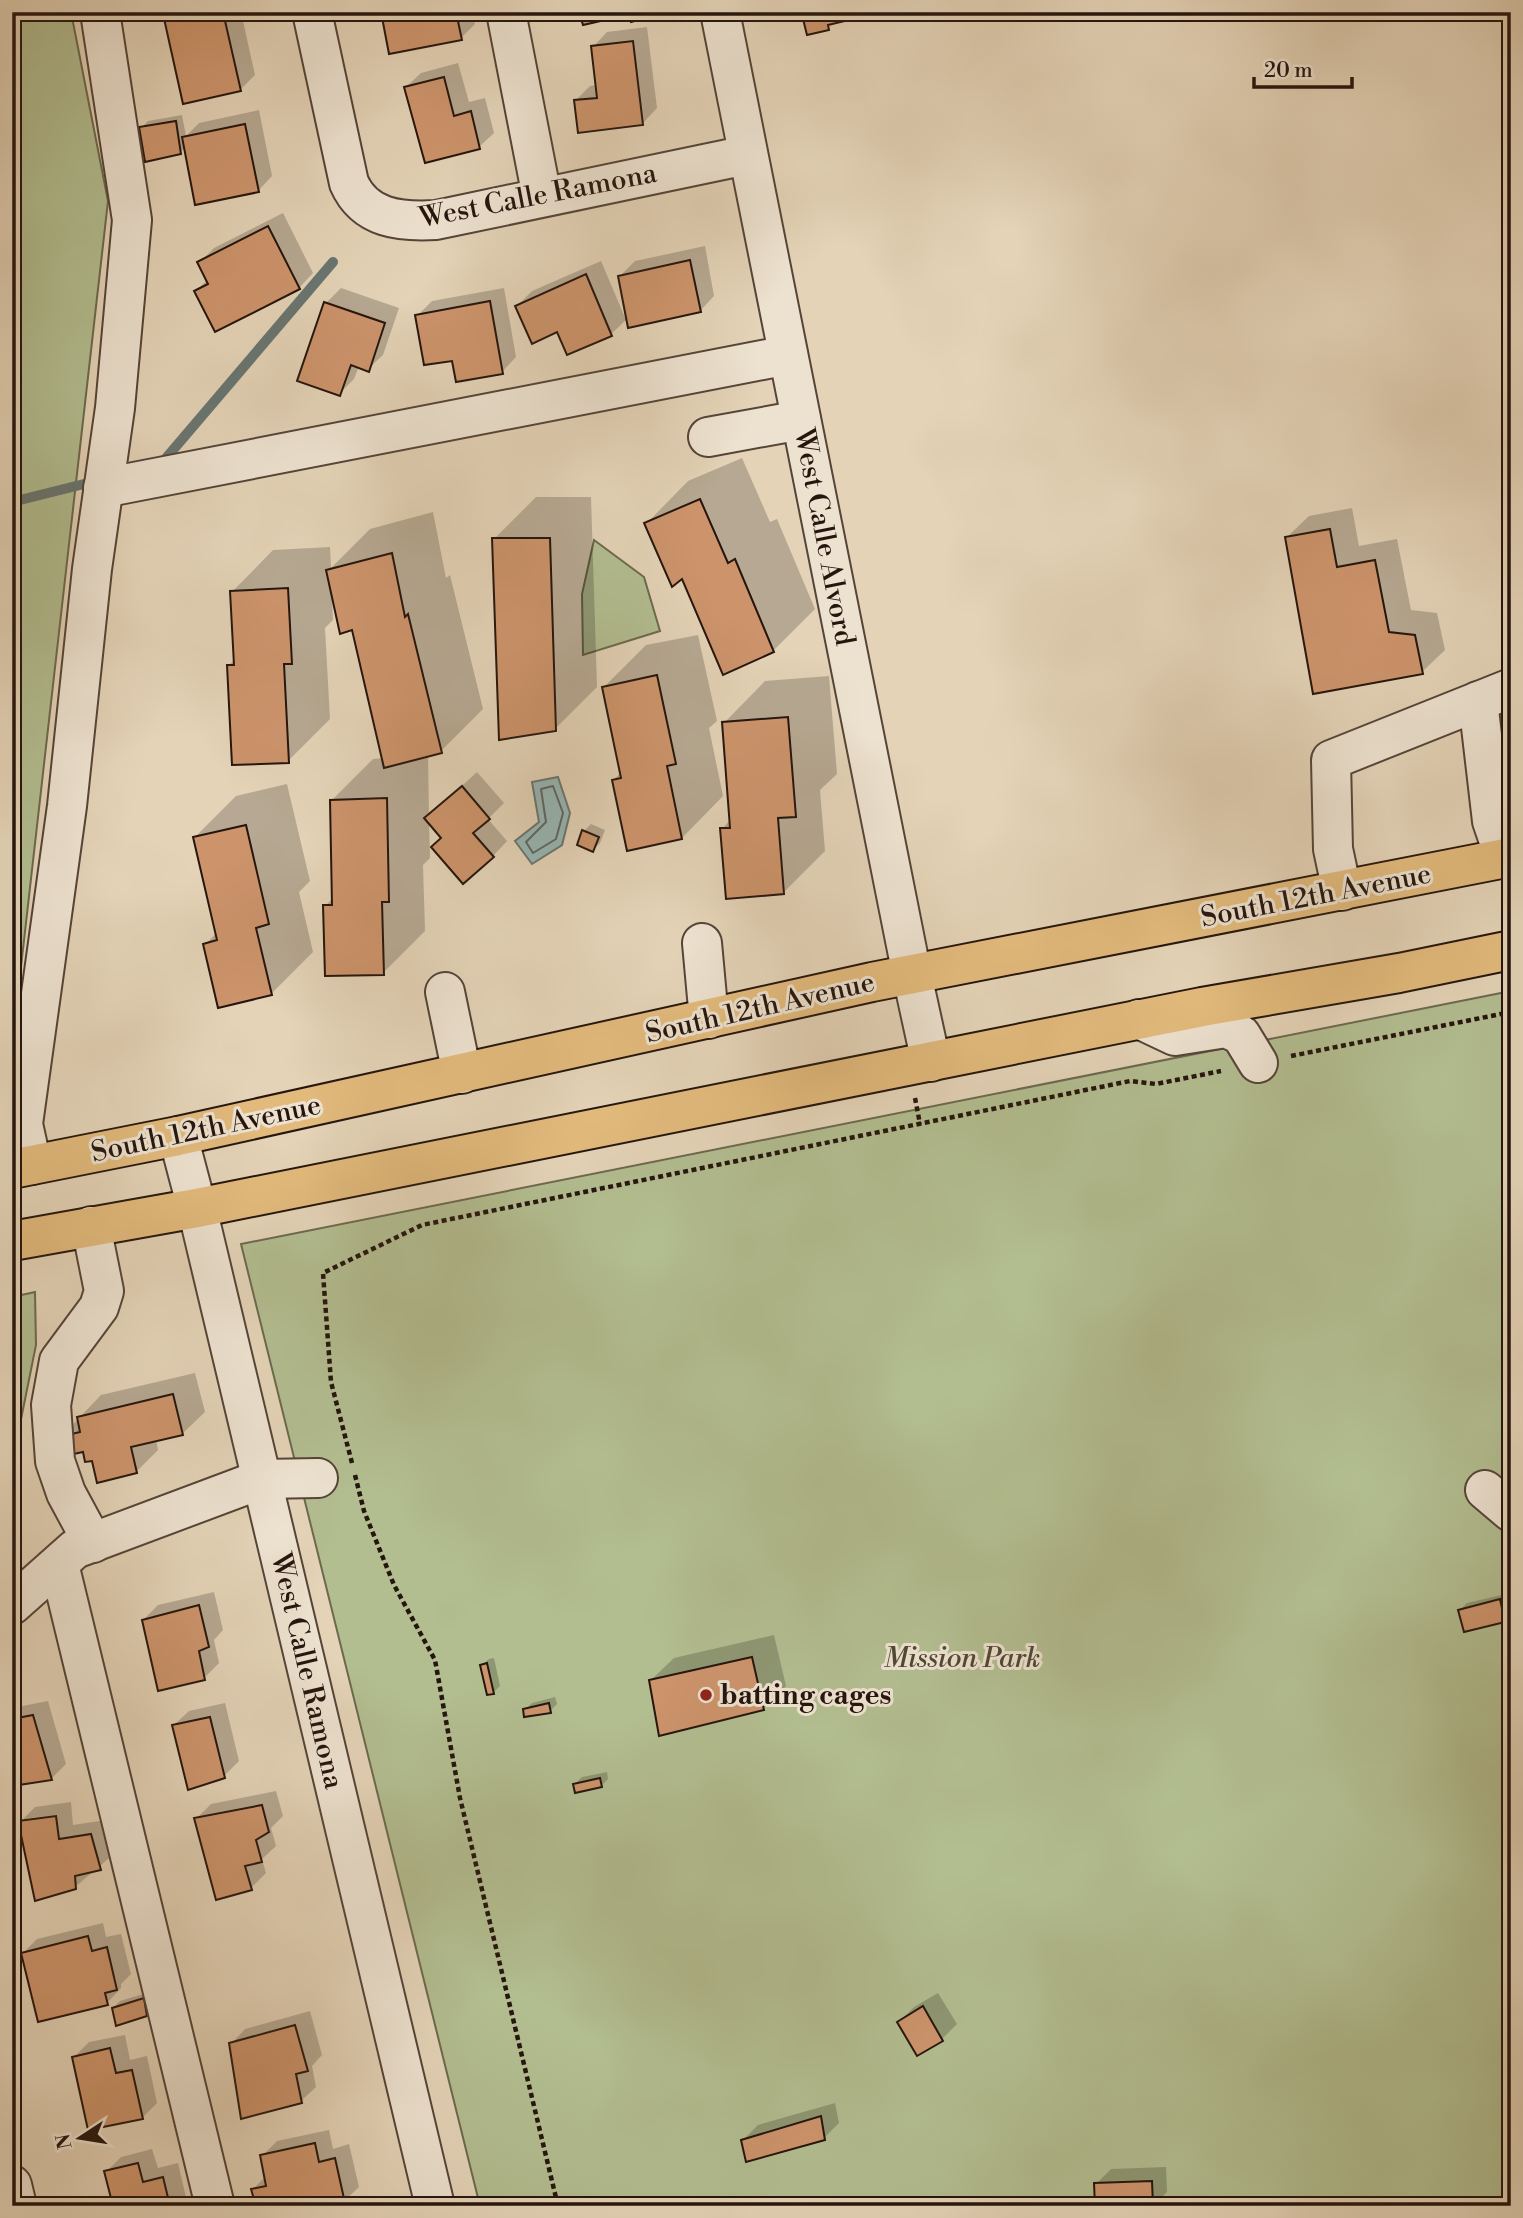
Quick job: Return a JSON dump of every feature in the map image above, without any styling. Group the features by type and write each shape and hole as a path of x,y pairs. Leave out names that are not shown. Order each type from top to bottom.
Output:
{"main road":[{"name":"South 12th Avenue","path":"22,1167 178,1136 912,975 1508,858"},
{"path":"12,1241 198,1208 1139,1019 1399,974 1511,950"}],"street":[{"path":"22,1167 23,1124 67,806 103,488 115,408 132,220 100,12"},
{"name":"West Calle Ramona","path":"312,12 344,168 362,221 380,215 400,220 436,220 747,155"},
{"path":"506,12 542,197"},
{"name":"West Calle Alvord","path":"720,12 931,1062"},
{"path":"103,488 788,355"},
{"path":"708,437 801,420"},
{"path":"1342,891 1333,849 1331,760 1494,695 1492,821 1508,858"},
{"path":"702,943 709,1019"},
{"path":"444,992 462,1074"},
{"path":"1139,1019 1175,1036 1226,1028 1241,1035 1258,1063"},
{"name":"West Calle Ramona","path":"178,1136 198,1208 435,2206"},
{"path":"90,1226 104,1291 99,1307 59,1362 51,1405 55,1461 66,1493 93,1543"},
{"path":"56,1378 77,1471 66,1493"},
{"path":"12,1605 75,1549 262,1479 318,1478"},
{"path":"59,1564 215,2206"},
{"path":"12,2185 17,2206"}],"path":[{"path":"558,2206 460,1798 435,1660 394,1585 364,1511 331,1382 323,1273 422,1225 1130,1081 1156,1084 1511,1012"}],"green space":[{"path":"12,12 71,12 108,201 12,1046"},
{"path":"594,540 644,577 660,631 583,655 582,594"},
{"name":"Mission Park","path":"1511,991 1511,2206 480,2206 241,1244"},
{"path":"35,1292 36,1345 12,1464 12,1297"}],"water":[{"path":"558,777 570,813 562,845 532,864 515,841 539,822 532,782"}],"building":[{"path":"223,12 241,91 183,104 163,14"},
{"path":"381,12 456,12 462,40 389,54"},
{"path":"579,12 658,14 631,22 627,15 583,25"},
{"path":"776,12 851,12 853,19 828,25 829,30 807,35 802,15 777,20"},
{"path":"904,12 941,12 905,19"},
{"path":"633,41 643,125 578,133 574,100 597,98 591,46"},
{"path":"444,77 454,116 471,111 480,149 425,163 404,87"},
{"path":"176,121 181,154 145,162 139,127"},
{"path":"245,124 259,192 195,205 182,137"},
{"path":"268,226 300,289 215,332 194,291 208,284 197,262"},
{"path":"690,260 701,312 628,328 618,276"},
{"path":"586,274 612,336 567,355 557,332 532,344 515,306"},
{"path":"490,301 503,374 456,382 452,361 424,365 415,315"},
{"path":"324,302 385,323 369,372 351,365 340,396 297,381"},
{"path":"700,499 728,563 735,559 774,652 723,675 682,579 672,587 644,523"},
{"path":"1330,529 1337,567 1375,560 1389,632 1415,635 1423,674 1313,694 1285,537"},
{"path":"492,538 550,538 556,731 499,740"},
{"path":"392,553 405,617 408,614 442,753 384,768 352,630 340,634 326,570"},
{"path":"288,588 292,664 284,664 289,763 232,765 227,665 234,665 230,591"},
{"path":"657,675 676,764 667,766 682,839 627,851 612,780 621,778 602,687"},
{"path":"788,717 796,817 778,818 784,894 726,899 720,828 730,828 722,722"},
{"path":"462,786 490,819 473,833 494,857 463,884 431,847 441,838 424,818"},
{"path":"387,798 389,902 382,902 384,975 325,976 323,905 332,905 330,800"},
{"path":"246,825 269,924 256,928 272,995 218,1008 203,944 217,940 193,837"},
{"path":"582,830 599,837 593,852 577,845"},
{"path":"173,1394 183,1435 131,1447 137,1473 97,1483 92,1461 85,1462 83,1452 64,1456 59,1437 80,1432 77,1417"},
{"path":"1500,1599 1505,1622 1464,1632 1458,1610"},
{"path":"199,1605 209,1647 199,1651 205,1680 158,1691 142,1620"},
{"name":"batting cages","path":"752,1657 764,1710 659,1736 649,1680"},
{"path":"487,1663 494,1694 487,1695 480,1665"},
{"path":"549,1703 551,1713 524,1717 523,1709"},
{"path":"33,1715 52,1780 12,1786 12,1719"},
{"path":"210,1717 225,1778 188,1790 172,1725"},
{"path":"600,1778 602,1787 575,1793 573,1784"},
{"path":"262,1805 269,1832 256,1840 262,1862 245,1866 252,1890 216,1900 194,1818"},
{"path":"56,1816 59,1839 91,1834 101,1870 75,1876 76,1889 35,1901 18,1821"},
{"path":"88,1936 92,1951 107,1947 117,1990 105,1993 108,2005 38,2022 21,1953"},
{"path":"144,1998 147,2016 116,2026 112,2008"},
{"path":"923,2006 943,2041 917,2056 897,2022"},
{"path":"295,2025 308,2071 296,2074 302,2103 241,2119 229,2043"},
{"path":"110,2048 116,2073 132,2070 143,2119 88,2130 72,2057"},
{"path":"821,2116 825,2140 746,2162 741,2140"},
{"path":"315,2143 319,2162 335,2158 345,2203 335,2206 256,2206 251,2189 266,2186 260,2155"},
{"path":"138,2163 143,2182 163,2177 170,2206 113,2206 104,2171"},
{"path":"1152,2181 1153,2206 1095,2206 1094,2183"}],"waterway":[{"path":"12,182 17,408 12,456"},
{"path":"161,464 333,262"},
{"path":"12,502 96,481"}],"place":[{"name":"batting cages","path":"706,1695"}]}
